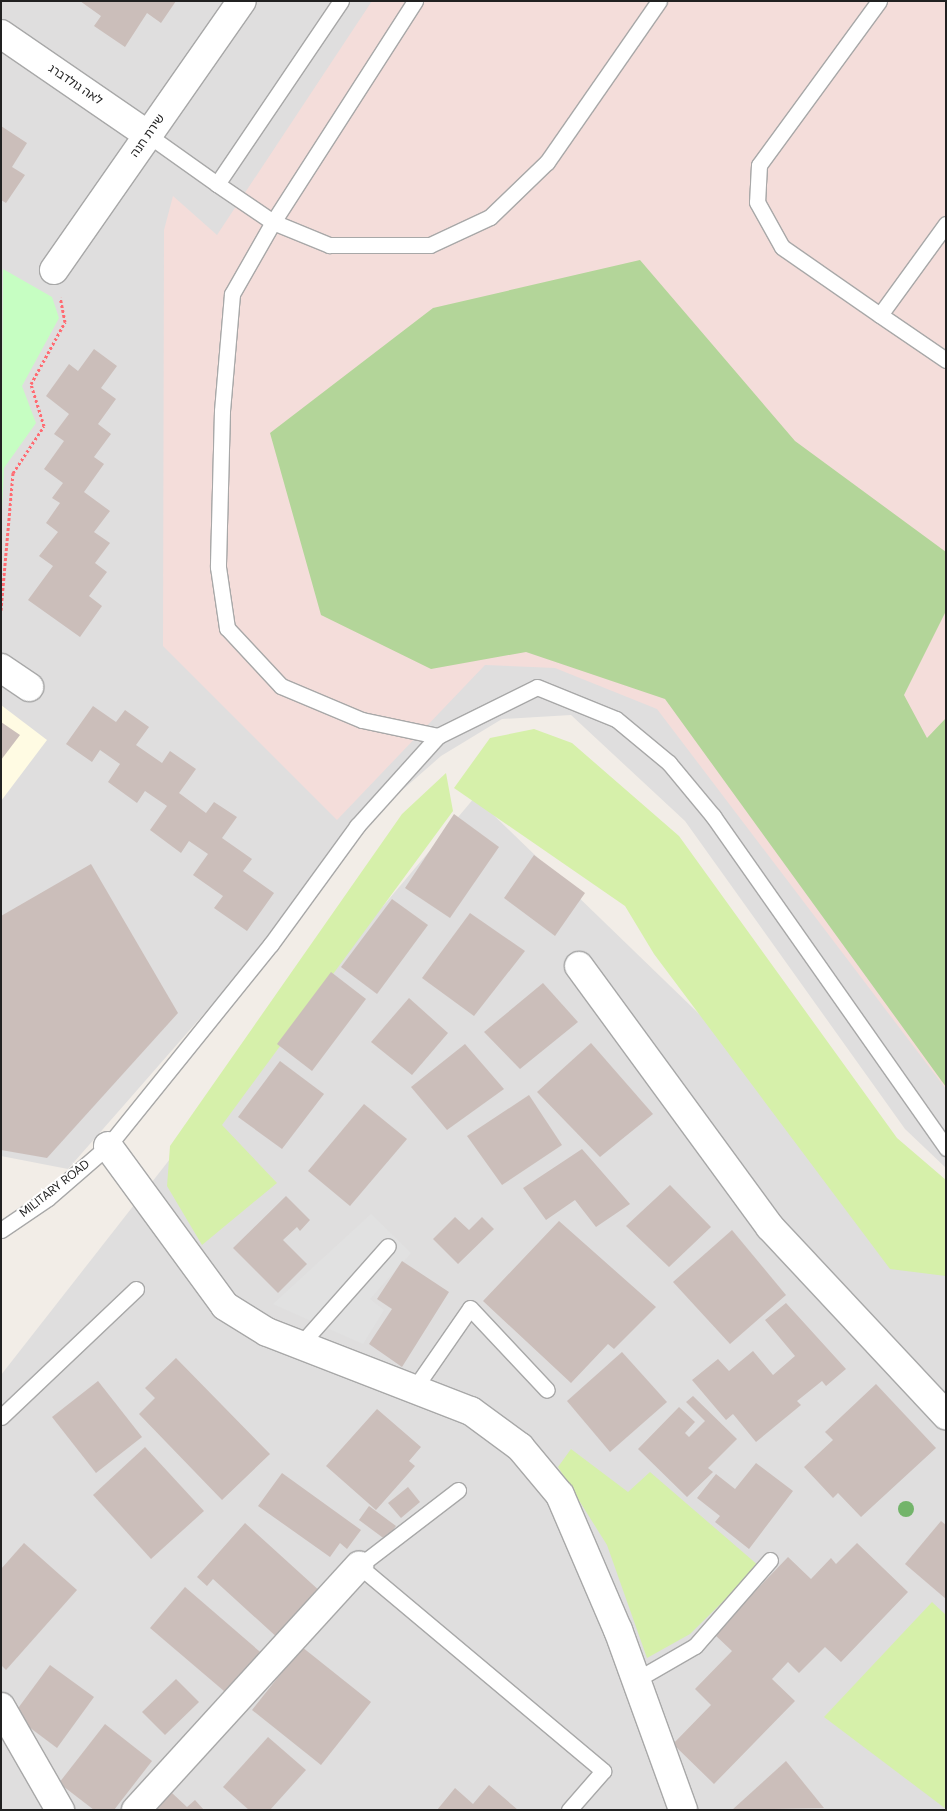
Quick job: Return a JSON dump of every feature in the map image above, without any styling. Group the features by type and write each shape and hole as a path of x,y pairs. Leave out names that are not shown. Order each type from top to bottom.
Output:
{"street":[{"name":"שירת חנה","path":"54,270 242,1"},
{"name":"לאה גולדברג","path":"1,34 148,135"},
{"path":"1,668 28,688"},
{"path":"579,966 770,1227 946,1415"},
{"path":"108,1146 226,1306 267,1332 471,1411 520,1447 560,1495 636,1680 682,1810"},
{"path":"136,1810 359,1566"},
{"path":"1,1707 60,1810"}],"lane":[{"path":"217,184 341,1"},
{"path":"415,1 273,222 232,294 222,411 218,568 227,628 281,686 362,720 438,736 537,687 616,719 669,764 713,816 946,1148"},
{"path":"148,135 273,222 329,245 430,245 490,217 547,162 659,1"},
{"path":"879,1 759,165 757,202 782,247 946,360"},
{"path":"880,314 946,224"},
{"name":"MILITARY ROAD","path":"1,1230 48,1198 108,1146 259,959 357,826 438,736"},
{"path":"300,1346 388,1246"},
{"path":"1,1417 136,1289"},
{"path":"414,1389 470,1308 547,1390"},
{"path":"458,1490 359,1566 603,1771 569,1810"},
{"path":"636,1680 695,1646 770,1560"}],"path":[{"path":"1,610 13,473 44,426 31,384 65,322 54,270"}],"shaded area":[{"path":"1,1 946,1 946,1168 905,1129 685,821 571,715 502,719 441,756 342,843 244,968 68,1169 1,1156"},
{"path":"372,1 946,1 946,1089 657,709 555,668 485,665 337,820 163,646 164,230 173,196 217,235"},
{"path":"1,705 47,740 1,801"},
{"path":"475,797 946,1253 946,1810 1,1810 1,1375 170,1159"},
{"path":"371,1214 411,1253 370,1299 384,1310 363,1344 273,1304"}],"green space":[{"path":"640,260 795,441 946,552 946,611 904,695 927,738 946,718 946,1087 665,699 526,652 431,669 321,615 270,433 433,308"},
{"path":"3,269 52,297 59,318 22,386 36,423 4,468 1,533"},
{"path":"534,729 572,743 679,836 897,1138 946,1180 946,1276 890,1269 654,954 625,906 454,788 490,738"},
{"path":"446,773 453,811 222,1125 277,1183 202,1245 167,1186 170,1146 402,814"},
{"path":"571,1449 628,1492 650,1472 759,1566 690,1634 647,1658 607,1545 558,1467"},
{"path":"932,1602 946,1615 946,1809 824,1717"}],"building":[{"path":"80,1 176,1 161,23 147,13 125,47 94,26 101,16"},
{"path":"1,126 27,143 12,167 25,175 6,203 1,200"},
{"path":"94,349 117,366 101,388 116,399 98,424 111,434 94,457 104,464 84,492 110,511 94,532 110,543 95,563 107,572 89,596 102,606 80,637 28,600 53,566 39,556 58,532 46,523 60,503 52,498 63,483 44,469 64,441 54,434 69,414 46,396 69,364 78,371"},
{"path":"93,706 116,722 125,710 149,727 136,745 162,763 170,751 196,769 179,793 206,813 214,802 237,817 222,838 252,859 243,871 274,893 247,931 214,908 223,896 193,875 208,854 189,841 181,853 150,830 167,806 145,791 137,803 108,782 120,764 100,750 92,762 66,744"},
{"path":"1,722 20,735 1,760"},
{"path":"454,814 499,847 450,918 405,888"},
{"path":"534,855 585,893 555,936 504,898"},
{"path":"91,864 178,1013 47,1158 1,1150 1,916"},
{"path":"392,899 428,925 377,994 341,967"},
{"path":"470,913 525,951 474,1016 422,978"},
{"path":"331,972 366,999 312,1071 277,1044"},
{"path":"543,983 578,1022 520,1069 484,1032"},
{"path":"409,998 448,1033 412,1075 371,1042"},
{"path":"591,1043 653,1114 600,1157 537,1092"},
{"path":"465,1044 504,1089 447,1130 411,1087"},
{"path":"280,1061 324,1094 282,1149 238,1117"},
{"path":"529,1095 562,1145 502,1185 467,1136"},
{"path":"364,1104 407,1139 350,1206 308,1171"},
{"path":"582,1149 630,1204 596,1227 575,1200 546,1220 523,1188"},
{"path":"670,1185 711,1227 669,1267 626,1226"},
{"path":"286,1196 310,1220 300,1231 297,1227 283,1240 307,1264 278,1293 233,1248"},
{"path":"455,1217 469,1230 482,1217 494,1229 458,1264 433,1239"},
{"path":"559,1221 656,1307 614,1349 608,1344 571,1383 483,1301"},
{"path":"732,1230 786,1295 730,1344 673,1282"},
{"path":"402,1261 449,1292 402,1367 369,1344 392,1309 377,1299"},
{"path":"786,1303 846,1369 826,1386 822,1381 797,1401 801,1405 756,1442 733,1414 726,1420 692,1380 718,1359 729,1371 753,1351 773,1375 795,1356 765,1320"},
{"path":"622,1352 667,1402 610,1452 567,1401"},
{"path":"176,1358 270,1454 222,1500 139,1414 155,1398 145,1388"},
{"path":"98,1381 142,1437 96,1473 52,1417"},
{"path":"876,1384 936,1448 861,1517 838,1493 833,1498 804,1467 833,1440 825,1432"},
{"path":"693,1396 737,1439 708,1468 713,1472 687,1497 638,1449 679,1407 695,1422 685,1433 689,1437 705,1421 686,1402"},
{"path":"377,1409 421,1447 409,1461 415,1466 376,1510 326,1466"},
{"path":"145,1447 204,1511 151,1559 93,1495"},
{"path":"756,1463 793,1491 749,1549 715,1522 720,1516 697,1498 716,1474 735,1489"},
{"path":"282,1473 361,1530 347,1549 340,1543 330,1557 258,1506"},
{"path":"408,1487 420,1502 401,1518 388,1503"},
{"path":"369,1506 396,1526 386,1540 359,1520"},
{"path":"941,1521 946,1525 946,1599 905,1564"},
{"path":"245,1523 322,1593 280,1640 213,1579 207,1586 197,1577"},
{"path":"24,1543 77,1590 6,1670 1,1665 1,1569"},
{"path":"857,1543 908,1592 841,1662 825,1647 799,1673 788,1662 772,1679 795,1701 714,1784 673,1744 711,1705 695,1689 732,1651 714,1634 788,1557 811,1579 831,1558 836,1564"},
{"path":"185,1587 266,1657 231,1697 150,1628"},
{"path":"302,1647 371,1702 321,1765 252,1710"},
{"path":"50,1665 94,1697 57,1748 13,1715"},
{"path":"176,1679 199,1702 165,1735 142,1712"},
{"path":"105,1724 152,1761 114,1810 94,1810 59,1783"},
{"path":"268,1737 306,1770 270,1810 249,1810 223,1787"},
{"path":"786,1761 824,1808 732,1810"},
{"path":"489,1785 518,1810 437,1810 455,1788 473,1804"},
{"path":"172,1793 187,1807 195,1800 204,1810 154,1810"}]}
